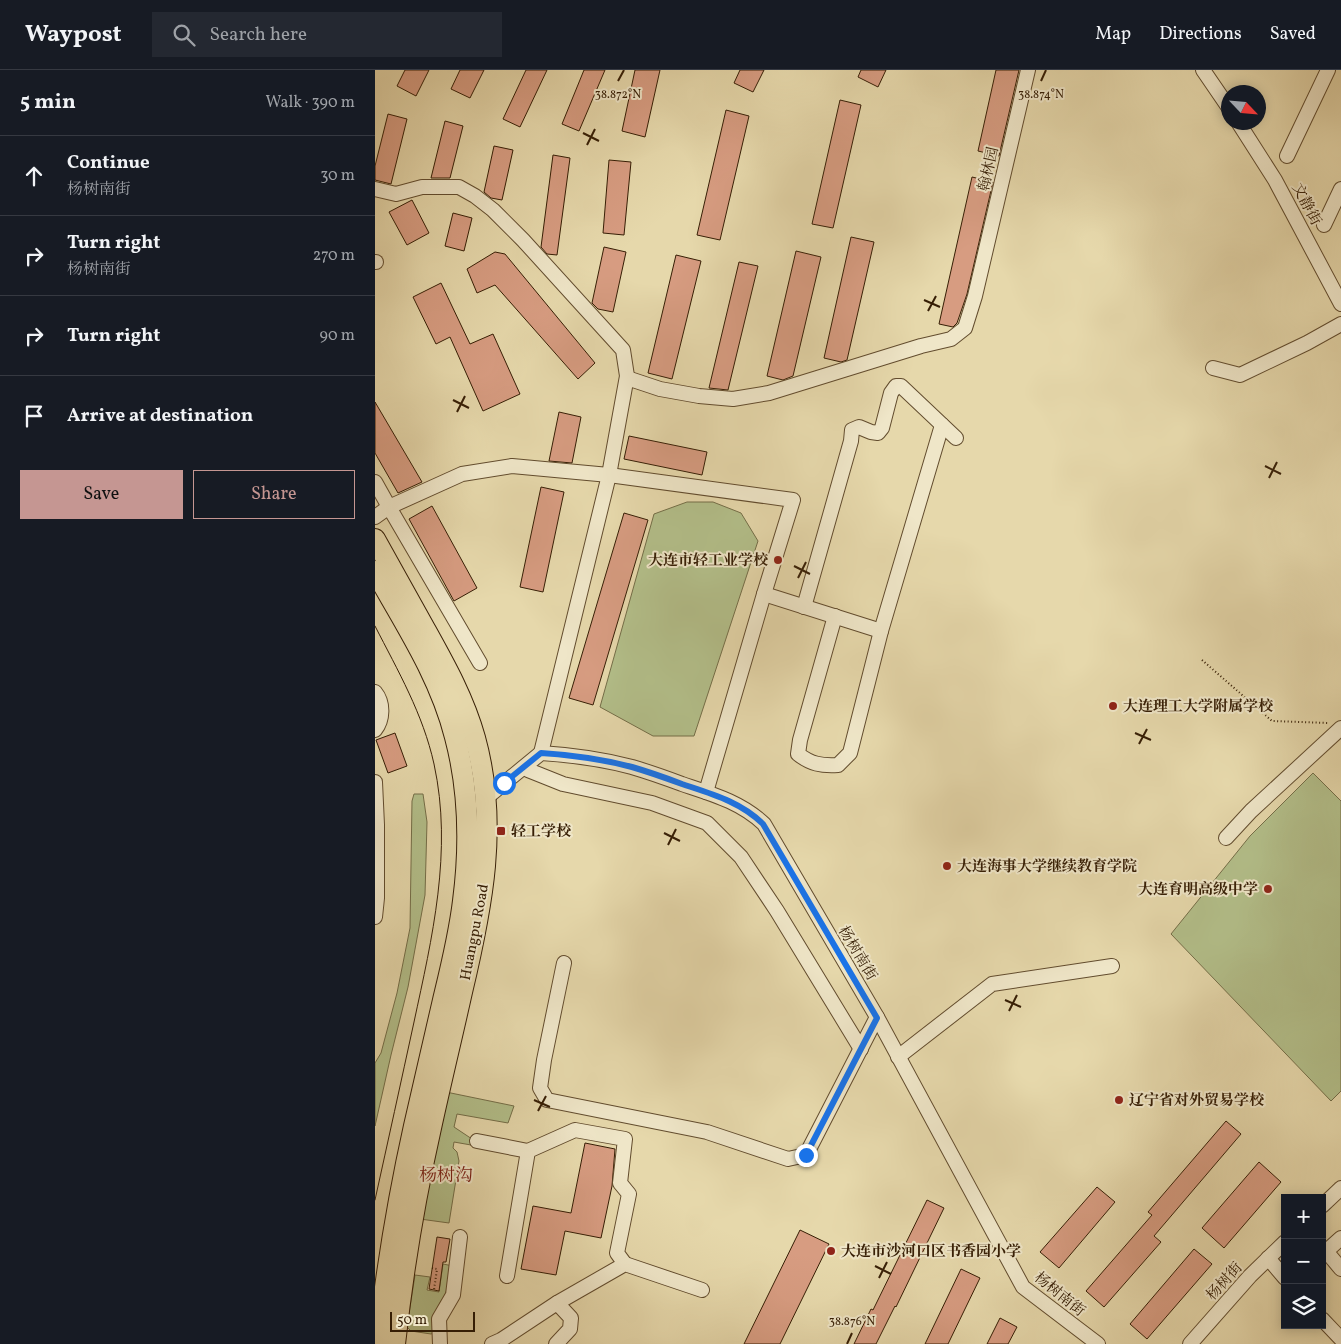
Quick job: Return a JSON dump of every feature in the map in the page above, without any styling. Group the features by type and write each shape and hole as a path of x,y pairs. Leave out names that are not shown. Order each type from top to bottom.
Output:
{"highway":[{"name":"Huangpu Road","path":"375,539 463,700 481,760 486,798 487,843 482,898 416,1198 395,1344"},
{"name":"Huangpu Road","path":"375,571 427,664 449,715 461,764 465,794 467,838 465,882 459,926 399,1198 378,1344"}],"street":[{"name":"翰林园","path":"627,378 660,388 699,396 733,399 769,393 921,346 951,339 965,328 975,296 1028,70"},
{"path":"1203,70 1221,96"},
{"path":"1287,156 1328,70"},
{"name":"文静街","path":"1243,130 1275,180 1341,304"},
{"path":"375,189 396,194 422,187 459,187 475,196 493,210 523,240 623,350 627,378 609,475 541,753 486,798"},
{"path":"1324,225 1341,189"},
{"path":"1213,368 1240,375 1307,343 1341,324"},
{"path":"804,607 851,441 852,430 859,427 878,433 891,393 896,386 901,386 956,438"},
{"path":"835,616 800,740 798,754 806,760 822,766 838,765 850,753 881,631 943,425"},
{"path":"375,517 389,507 462,474 512,466 609,475 793,500 706,792"},
{"path":"375,482 480,663"},
{"path":"764,594 881,631"},
{"path":"375,692 378,696 381,720 375,730"},
{"path":"1226,838 1251,810 1336,725"},
{"name":"杨树南街","path":"541,753 601,760 633,767 726,799 744,808 763,824 877,1018 1023,1287 1097,1344"},
{"path":"528,770 563,784 652,803 707,823 741,857 861,1049"},
{"path":"375,782 377,898 375,917"},
{"path":"564,962 543,1060 540,1088 547,1100 707,1132 788,1159 806,1155 877,1018"},
{"path":"898,1057 992,984 1112,966"},
{"path":"477,1140 528,1151 575,1130 625,1139 620,1183 629,1194 617,1253 625,1264 702,1290"},
{"path":"507,1276 528,1151"},
{"path":"1326,1202 1341,1188"},
{"path":"440,1344 439,1319 453,1295 461,1237"},
{"path":"1326,1251 1341,1238"},
{"name":"杨树街","path":"1190,1344 1281,1246"},
{"path":"1326,1255 1341,1269"},
{"path":"1268,1258 1281,1273"},
{"path":"492,1344 557,1303 625,1264"},
{"path":"556,1344 570,1329 571,1318 557,1303"},
{"path":"1326,1323 1341,1339"}],"path":[{"path":"1202,660 1272,721 1336,725"},
{"path":"432,1268 437,1269 434,1290"}],"green space":[{"path":"687,502 713,502 741,513 758,541 694,736 653,736 600,707 654,514"},
{"name":"大连育明高级中学","path":"1313,773 1341,801 1341,1091 1331,1101 1171,934 1250,836"},
{"path":"414,794 423,794 427,822 425,895 408,987 375,1126 375,1063 381,1053 397,993 410,928 412,801"},
{"path":"446,1092 514,1106 508,1123 457,1114 454,1127 472,1139 471,1145 454,1142 453,1148 457,1152 459,1161 449,1223 420,1219"},
{"path":"443,1264 453,1266 445,1296 435,1314 434,1333 411,1331 407,1327 415,1275 430,1277 427,1290 439,1292"}],"building":[{"path":"405,70 429,70 416,96 397,86"},
{"path":"460,70 484,70 470,98 451,89"},
{"path":"526,70 547,70 520,127 503,119"},
{"path":"584,70 605,70 579,131 562,124"},
{"path":"635,70 660,70 645,137 622,131"},
{"path":"740,70 764,70 753,92 734,83"},
{"path":"861,70 886,70 878,87 858,77"},
{"path":"996,70 1019,70 999,156 978,151"},
{"path":"840,100 861,105 833,228 812,224"},
{"path":"726,110 749,116 720,240 697,235"},
{"path":"388,114 407,119 391,184 375,180 375,166"},
{"path":"445,121 463,126 450,178 431,178"},
{"path":"494,146 513,150 502,200 491,198 484,192"},
{"path":"553,155 570,158 557,255 547,254 541,247"},
{"path":"609,160 631,162 624,235 603,233"},
{"path":"972,177 993,182 967,294 957,323 953,327 939,324"},
{"path":"412,200 429,233 407,245 389,212"},
{"path":"453,213 472,218 464,251 445,246"},
{"path":"851,237 874,242 847,360 841,362 824,358"},
{"path":"604,247 626,252 613,312 598,309 592,303"},
{"path":"796,251 821,257 793,376 783,380 767,376"},
{"path":"495,252 505,254 595,363 578,379 495,285 477,293 467,269"},
{"path":"676,255 701,261 672,379 648,373"},
{"path":"739,262 758,266 728,390 709,388"},
{"path":"441,283 470,344 493,334 520,394 483,411 450,337 436,344 413,297"},
{"path":"375,402 422,482 398,493 375,453"},
{"path":"559,412 581,417 572,463 549,461"},
{"path":"629,436 707,452 702,475 624,459"},
{"path":"541,487 564,492 543,592 520,587"},
{"path":"432,506 477,588 454,601 409,519"},
{"path":"624,513 648,520 593,705 569,698"},
{"path":"395,733 407,766 388,773 376,740"},
{"path":"1226,1121 1241,1134 1154,1236 1161,1242 1104,1307 1086,1291 1152,1215 1148,1212"},
{"path":"585,1143 615,1149 612,1186 601,1238 565,1231 556,1275 521,1269 533,1206 571,1213"},
{"path":"1259,1162 1281,1182 1224,1248 1202,1228"},
{"path":"1097,1187 1115,1202 1059,1268 1040,1252"},
{"path":"927,1200 944,1208 896,1307 876,1344 854,1344 871,1309 873,1310"},
{"path":"800,1230 829,1244 780,1344 744,1344"},
{"path":"437,1237 450,1239 446,1262 443,1262 439,1291 429,1289"},
{"path":"1194,1249 1212,1264 1147,1339 1130,1324"},
{"path":"961,1269 980,1278 948,1344 925,1344"},
{"path":"1000,1318 1017,1327 1008,1344 987,1344"}],"tram line":[{"path":"375,626 417,710 429,746 439,797 441,829 441,862 433,926 421,990 375,1200"}],"place":[{"name":"大连市轻工业学校","path":"778,560"},
{"name":"大连理工大学附属学校","path":"1113,706"},
{"name":"轻工学校","path":"501,831"},
{"name":"大连海事大学继续教育学院","path":"947,866"},
{"name":"大连育明高级中学","path":"1268,889"},
{"name":"辽宁省对外贸易学校","path":"1119,1100"},
{"name":"大连市沙河口区书香园小学","path":"831,1251"}],"district":[{"name":"杨树沟","path":"446,1175"}],"route":[{"path":"504,783 541,753 601,760 633,767 726,799 744,808 763,824 877,1018 806,1155"}]}
